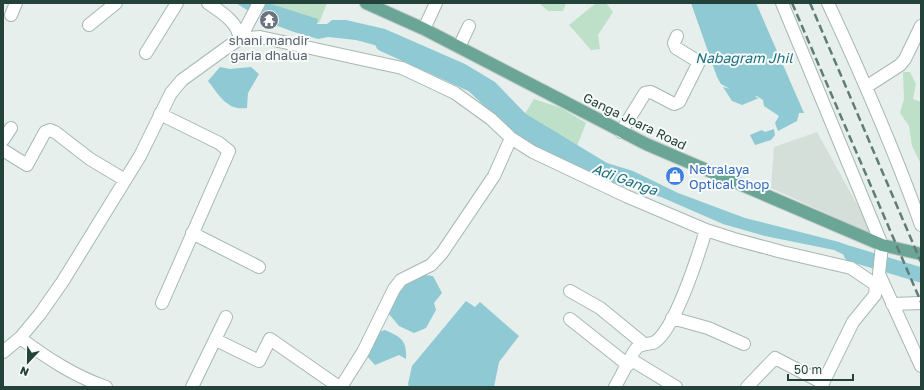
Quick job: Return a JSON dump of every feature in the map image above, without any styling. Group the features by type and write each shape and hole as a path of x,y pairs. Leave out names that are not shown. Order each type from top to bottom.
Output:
{"main road":[{"name":"Ganga Joara Road","path":"369,4 424,29 646,144 882,245 921,254"}],"street":[{"path":"11,15 16,3"},
{"path":"89,25 116,3"},
{"path":"146,54 177,3"},
{"path":"208,3 225,15 238,28 240,39"},
{"path":"3,352 20,338 40,314 63,280 149,139 171,93 182,80 240,39 259,3"},
{"path":"424,29 436,3"},
{"path":"747,387 775,358 824,385 839,348 853,322 875,295 880,282 882,245 782,3"},
{"path":"829,3 905,179 921,225"},
{"path":"459,47 469,26"},
{"path":"866,87 900,65 905,59 921,26"},
{"path":"621,132 645,93 651,92 674,104 679,102 698,62 676,48 674,43 677,36"},
{"path":"240,39 260,37 278,40 402,68 455,93 491,119 511,138 533,152 626,196 706,230 782,252 851,268 880,282 921,366"},
{"path":"160,114 228,150 162,303"},
{"path":"3,140 11,128"},
{"path":"3,150 27,165 45,132 50,130 60,135 90,159 125,180"},
{"path":"216,340 259,361 270,340 340,387 363,352 394,289 401,280 431,265 442,253 494,176 511,138"},
{"path":"615,387 636,348 644,344 658,342 672,318 691,278 706,230"},
{"path":"192,233 259,267"},
{"path":"570,291 600,308 644,344"},
{"path":"892,304 921,303"},
{"path":"192,387 208,351 216,340 226,317"},
{"path":"672,318 708,328 744,344"},
{"path":"570,319 629,362 676,387"},
{"path":"20,338 53,362 106,387"}],"shaded area":[{"path":"817,132 874,235 771,188 774,147"}],"green space":[{"path":"257,3 327,3 319,23 283,18"},
{"path":"539,3 566,3 563,11 548,11"},
{"path":"596,3 606,3 613,12 598,35 600,49 591,50 569,25"},
{"path":"903,72 910,72 916,84 913,99 921,102 921,164 912,146 909,126 900,113 904,99"},
{"path":"534,99 561,108 586,123 577,146 524,115"}],"water":[{"path":"236,3 268,3 318,19 317,24 327,24 332,20 346,20 385,29 465,64 495,82 526,114 607,163 633,171 678,193 745,218 839,242 867,252 872,266 867,266 834,250 765,236 723,224 661,197 642,192 603,169 588,165 559,151 511,118 467,83 437,66 404,53 356,40 328,37 318,39 294,32 264,21"},
{"name":"Nabagram Jhil","path":"691,3 756,3 804,113 799,113 797,121 778,131 775,123 779,116 764,106 763,100 757,96 755,97 759,98 742,105 732,101 723,87 730,89 721,84 717,77"},
{"path":"220,67 230,69 251,67 259,74 248,93 247,108 234,107 224,101 208,81"},
{"path":"774,129 775,135 771,140 755,145 750,135 762,130 765,132"},
{"path":"416,274 433,276 442,293 434,303 436,310 426,328 414,333 399,326 389,314 402,285"},
{"path":"466,301 475,307 480,302 519,336 499,362 494,387 409,387 408,384 412,366"},
{"path":"385,330 402,340 405,347 406,359 399,355 375,365 366,355 374,345 375,333"}],"waterway":[{"name":"Adi Ganga","path":"383,44 473,85 514,123 568,159 631,181"},
{"name":"Adi Ganga","path":"851,254 921,275"}],"railway":[{"path":"792,3 921,302"},
{"path":"810,3 921,262"}],"place":[{"name":"shani mandir garia dhalua","path":"269,20"},
{"name":"Netralaya Optical Shop","path":"675,176"}]}
